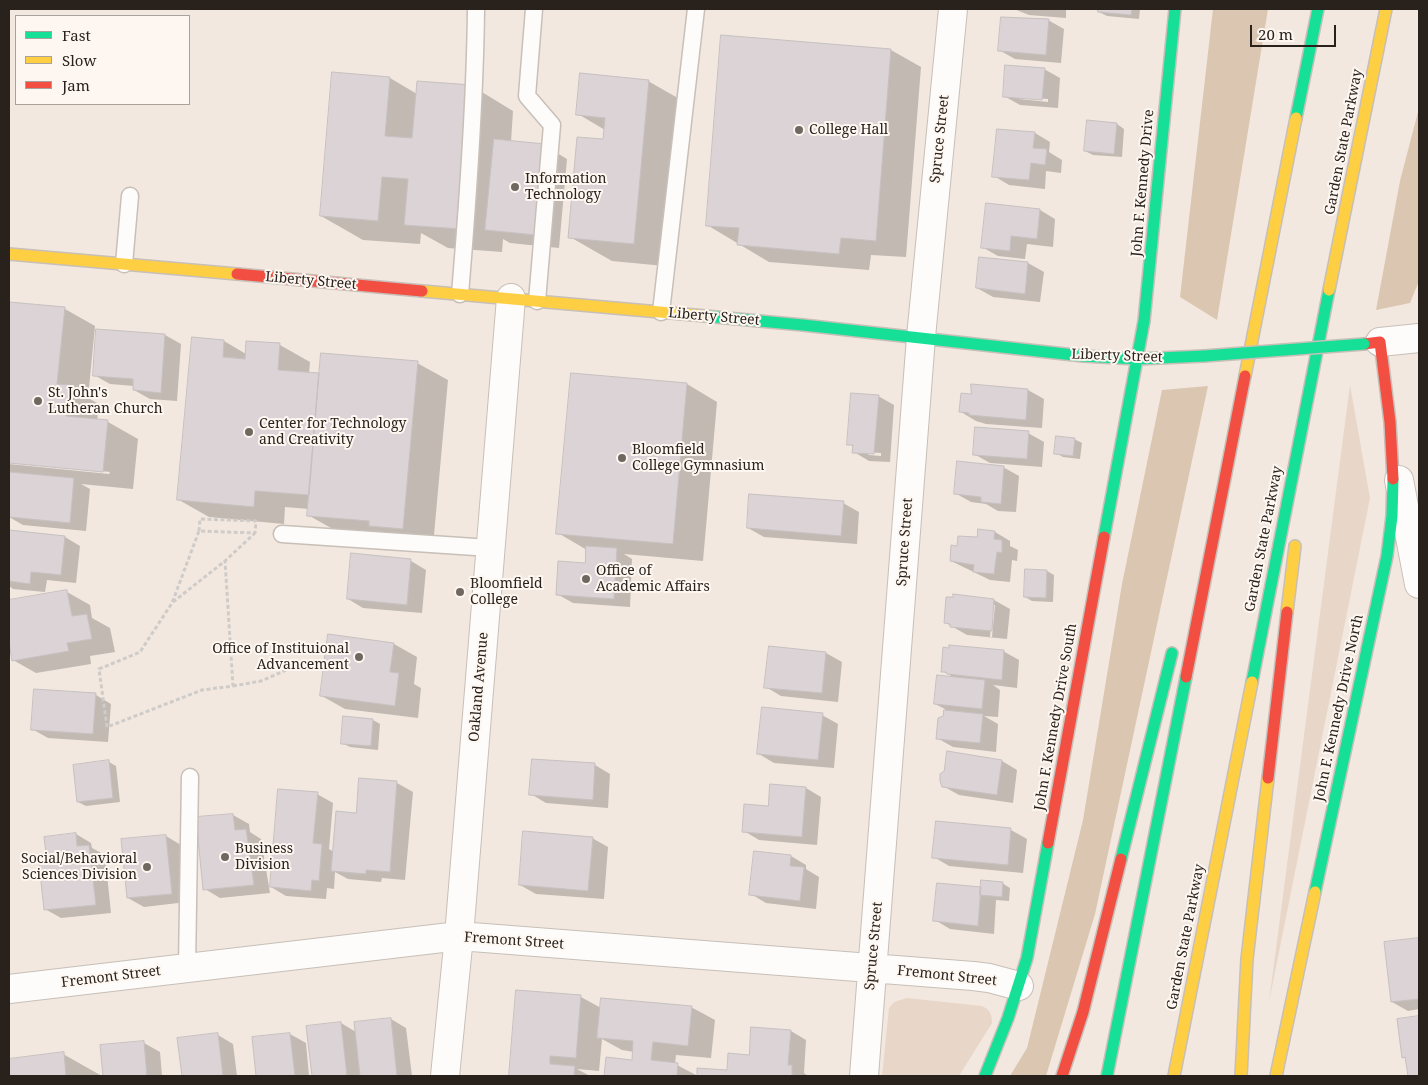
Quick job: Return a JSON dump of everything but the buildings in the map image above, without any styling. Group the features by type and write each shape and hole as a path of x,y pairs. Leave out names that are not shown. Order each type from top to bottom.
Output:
{"main road":[{"name":"John F. Kennedy Drive","path":"1137,359 1147,296 1175,9"},
{"path":"1107,1076 1318,9"},
{"name":"Garden State Parkway","path":"1174,1076 1386,9"},
{"name":"Liberty Street","path":"9,254 661,312 921,337 1056,354 1137,359 1204,356 1372,343"},
{"path":"1203,530 1256,317"},
{"path":"1302,488 1319,340"},
{"name":"John F. Kennedy Drive North","path":"1276,1076 1386,556 1393,504 1393,450 1372,343"},
{"name":"John F. Kennedy Drive South","path":"985,1076 1005,1032 1027,958 1137,359"},
{"path":"1240,1076 1247,959 1296,538"},
{"path":"1062,1076 1083,1012 1174,646"}],"street":[{"name":"Spruce Street","path":"864,1076 921,337 953,9"},
{"name":"Oakland Avenue","path":"445,1076 459,936 490,548 524,299"},
{"name":"Liberty Street","path":"1372,343 1419,338"},
{"path":"1393,450 1419,584"},
{"name":"Fremont Street","path":"9,989 459,936 973,976 1019,986"}],"lane":[{"path":"460,294 469,178 475,70 476,9"},
{"path":"524,299 552,125 527,96 534,9"},
{"path":"661,312 696,9"},
{"path":"124,264 130,196"},
{"path":"282,534 490,548"},
{"path":"187,968 190,777"}],"path":[{"path":"172,603 225,561 255,533 256,521 200,519 200,531 172,603 140,652 99,669 107,727 202,690 261,682 293,667"},
{"path":"200,531 255,533"},
{"path":"225,561 233,686"}],"shaded area":[{"path":"1213,9 1268,9 1217,320 1180,297"},
{"path":"1419,108 1419,281 1410,303 1376,310 1400,181"},
{"path":"1350,385 1370,498 1269,1002"},
{"path":"1208,386 1095,914 1046,1076 1010,1076 1027,1048 1083,820 1122,584 1162,390"},
{"path":"907,998 982,1006 990,1013 992,1023 959,1076 882,1076 889,1008 894,1002"}],"traffic: fast":[{"path":"1104,537 1144,321 1175,9"},
{"path":"1296,118 1318,9"},
{"path":"1252,682 1329,290"},
{"path":"705,316 1083,356 1137,359 1204,356"},
{"path":"1204,356 1364,344"},
{"path":"1315,892 1387,556 1392,516 1393,479"},
{"path":"1121,859 1172,653"},
{"path":"1107,1076 1186,677"},
{"path":"985,1076 1008,1018 1027,958 1048,843"}],"traffic: slow":[{"path":"1329,290 1386,9"},
{"path":"1245,376 1296,118"},
{"path":"9,254 237,274"},
{"path":"422,291 705,316"},
{"path":"1287,612 1295,546"},
{"path":"1174,1076 1252,682"},
{"path":"1241,1076 1247,959 1268,778"},
{"path":"1276,1076 1315,892"}],"traffic: jam":[{"path":"237,274 422,291"},
{"path":"1364,344 1380,342 1390,422 1393,479"},
{"path":"1186,677 1245,376"},
{"path":"1048,843 1104,537"},
{"path":"1268,778 1287,612"},
{"path":"1062,1076 1083,1012 1121,859"}],"place":[{"name":"College Hall","path":"799,130"},
{"name":"Information Technology","path":"515,187"},
{"name":"St. John's Lutheran Church","path":"38,401"},
{"name":"Center for Technology and Creativity","path":"249,432"},
{"name":"Bloomfield College Gymnasium","path":"622,458"},
{"name":"Office of Academic Affairs","path":"586,579"},
{"name":"Bloomfield College","path":"460,592"},
{"name":"Office of Instituional Advancement","path":"359,657"},
{"name":"Business Division","path":"225,857"},
{"name":"Social/Behavioral Sciences Division","path":"147,867"}]}
